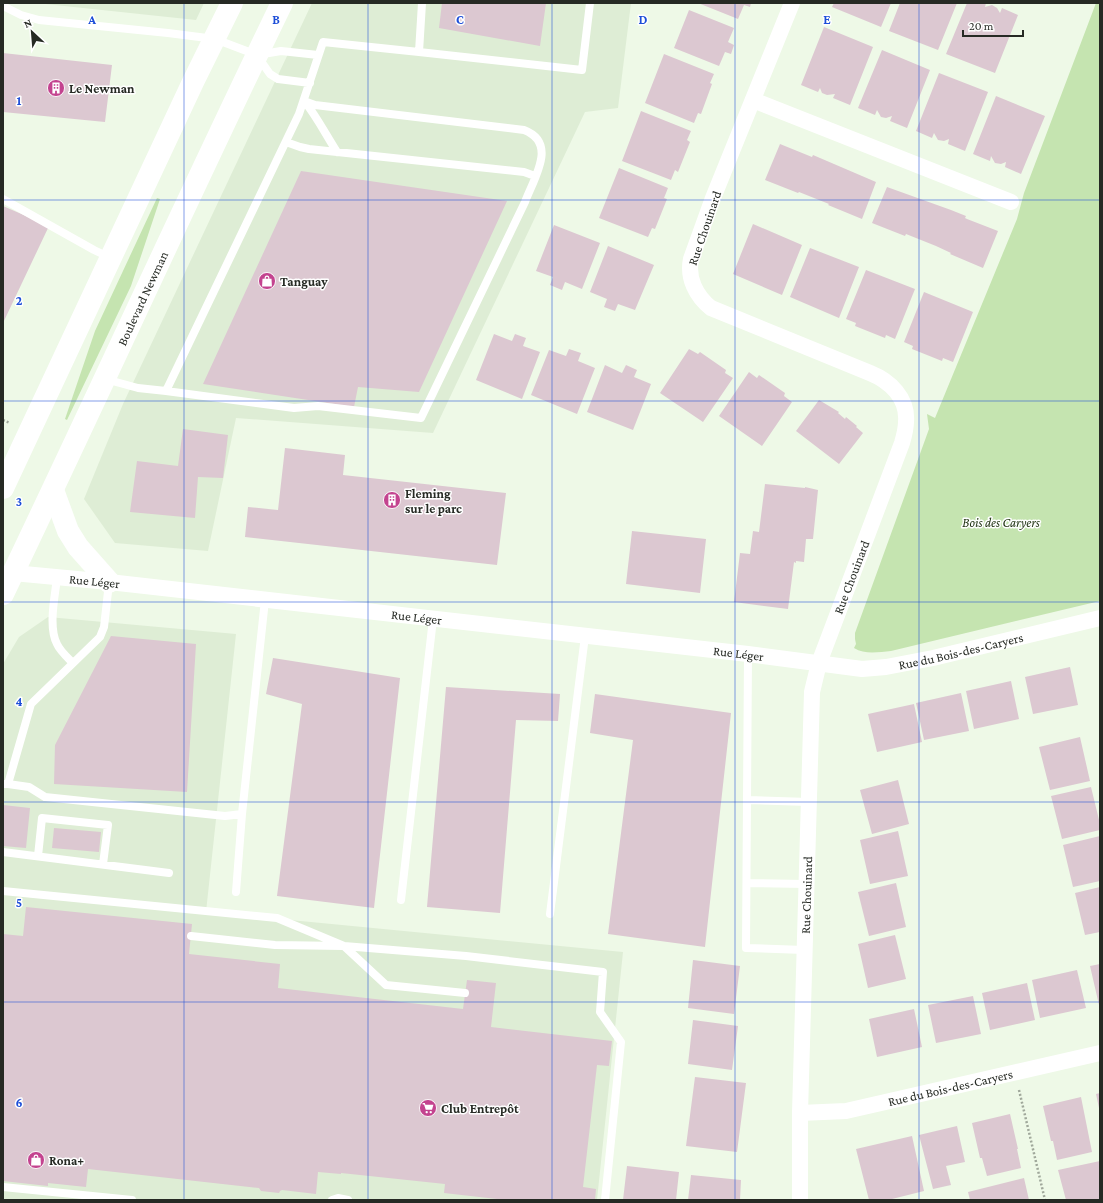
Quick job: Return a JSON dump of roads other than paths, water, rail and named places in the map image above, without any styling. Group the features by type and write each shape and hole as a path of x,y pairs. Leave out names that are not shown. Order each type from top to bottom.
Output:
{"main road":[{"path":"3,488 193,82 232,3"},
{"name":"Boulevard Newman","path":"3,594 282,3"},
{"path":"53,490 68,531 78,547 109,582"}],"street":[{"name":"Rue Chouinard","path":"792,3 713,198 691,259 690,271 694,287 703,301 718,312 879,377 892,386 898,393 903,402 906,414 902,443 819,663 812,698 800,1113 800,1200"},
{"path":"753,100 1011,202"},
{"name":"Rue Léger","path":"13,573 109,582 433,618 819,663"},
{"name":"Rue du Bois-des-Caryers","path":"819,663 862,669 886,667 934,658 1100,620"},
{"name":"Rue du Bois-des-Caryers","path":"800,1113 846,1111 1100,1053"}],"lane":[{"path":"419,52 422,3"},
{"path":"166,391 299,114 323,42 582,70 590,3"},
{"path":"3,6 21,15 39,20 168,33 215,40 257,55 281,51 318,54"},
{"path":"257,55 270,74 278,79 310,83"},
{"path":"304,101 316,116 337,152"},
{"path":"104,378 138,388 294,408 318,406 421,418 522,209 540,165 542,148 536,136 524,130 316,105 304,101"},
{"path":"286,142 300,147 524,172 535,176"},
{"path":"3,199 111,258"},
{"path":"57,578 53,631 60,649 73,663"},
{"path":"109,582 104,627 100,637 31,704 5,784 29,788 45,797 225,816 242,814"},
{"path":"236,892 242,814 265,600"},
{"path":"401,900 433,618"},
{"path":"550,914 585,636"},
{"path":"748,654 746,948 804,950"},
{"path":"747,800 809,802"},
{"path":"38,856 42,818 108,825 103,864"},
{"path":"3,852 169,873"},
{"path":"746,883 806,884"},
{"path":"3,891 277,918 344,946 386,985 465,993"},
{"path":"191,936 274,945 344,946 466,956 603,972 600,1012 621,1042 605,1200"},
{"path":"3,1187 132,1200"},
{"path":"332,1200 338,1198 348,1200"}],"place":[{"name":"Le Newman","path":"56,88"},
{"name":"Tanguay","path":"267,281"},
{"name":"Fleming sur le parc","path":"392,500"},
{"name":"Club Entrepôt","path":"428,1108"},
{"name":"Rona+","path":"36,1160"}],"park label":[{"name":"Bois des Caryers","path":"1001,522"}]}
